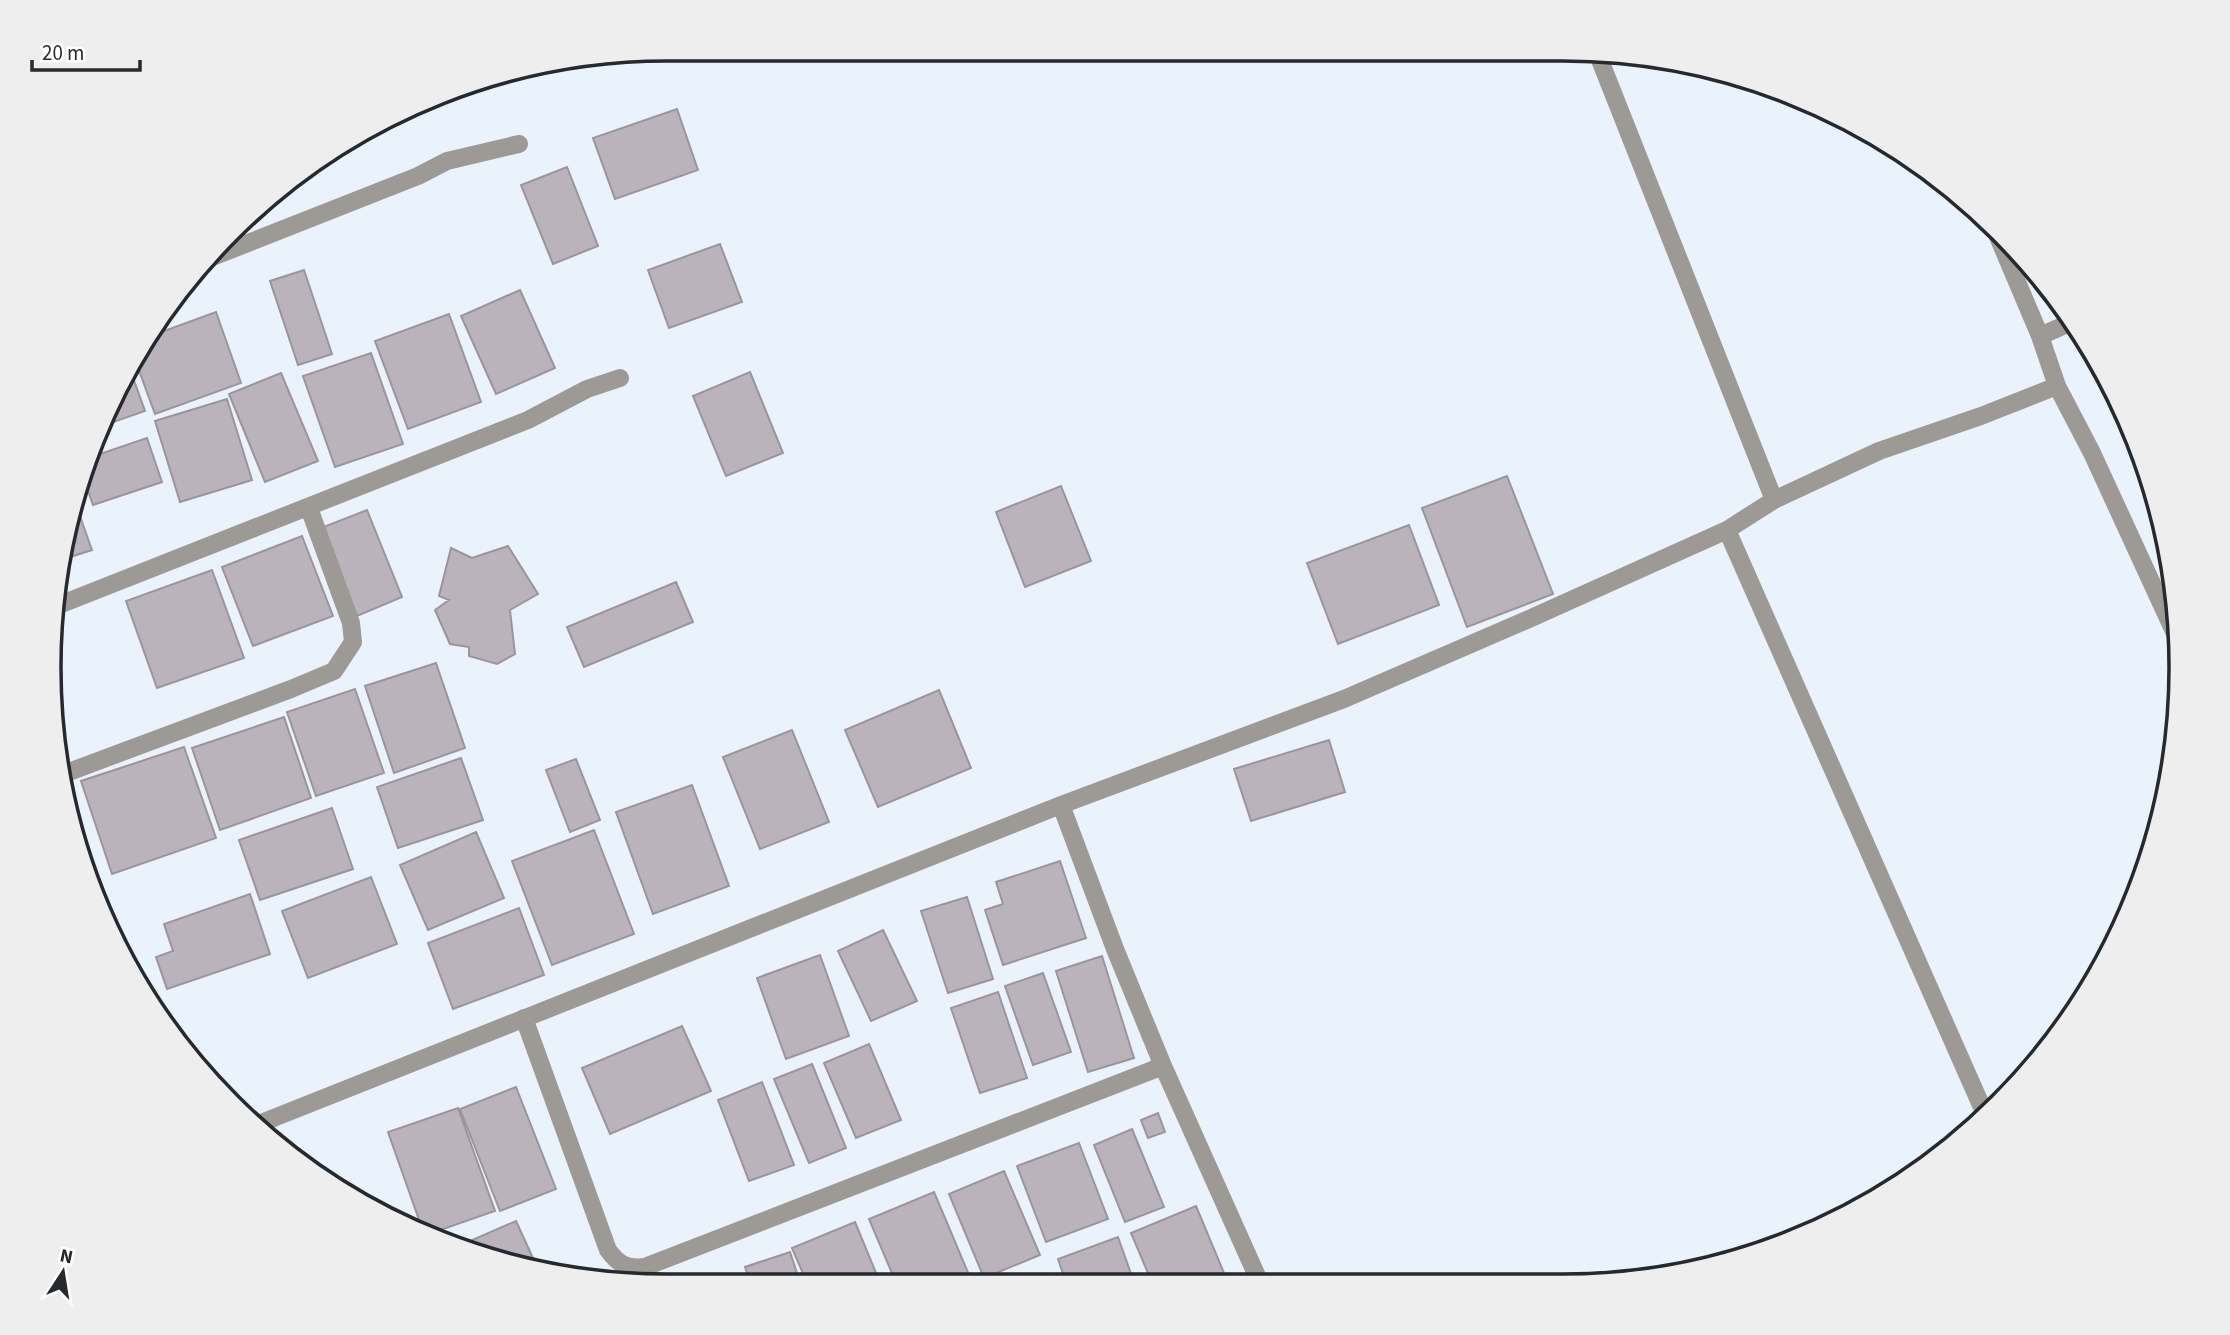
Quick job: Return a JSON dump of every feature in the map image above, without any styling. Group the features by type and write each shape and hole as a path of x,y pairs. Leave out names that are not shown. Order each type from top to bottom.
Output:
{"street":[{"path":"1601,63 1774,500"},
{"path":"228,251 418,176 447,161 519,144"},
{"path":"2006,255 2040,336 2057,386 2164,588"},
{"path":"2040,336 2063,326"},
{"path":"65,603 528,420 587,389 620,378"},
{"path":"266,1121 1061,805 1344,699 1727,530 1774,500 1879,452 2057,386"},
{"path":"70,771 334,671 353,642 351,623 309,508"},
{"path":"1727,530 1981,1105"},
{"path":"1061,805 1115,949 1163,1066 1256,1274"},
{"path":"524,1018 608,1250 616,1261 629,1268 645,1267 1163,1066"}],"building":[{"path":"677,109 698,170 615,199 593,138"},
{"path":"567,167 598,246 553,264 521,185"},
{"path":"720,244 742,302 669,328 648,270"},
{"path":"304,270 332,354 298,365 270,281"},
{"path":"520,290 555,368 496,394 461,316"},
{"path":"216,312 241,383 155,414 139,370 163,331"},
{"path":"449,314 481,402 408,429 375,341"},
{"path":"371,353 403,444 335,467 303,376"},
{"path":"750,372 783,453 726,476 693,396"},
{"path":"281,373 318,461 265,482 229,394"},
{"path":"134,380 145,411 113,422"},
{"path":"227,399 252,480 180,502 155,421"},
{"path":"147,438 162,482 93,505 88,491 100,454"},
{"path":"1507,476 1553,594 1467,627 1422,508"},
{"path":"1061,486 1091,561 1025,587 996,512"},
{"path":"367,510 402,597 357,616 321,528"},
{"path":"80,518 92,550 72,557"},
{"path":"1409,525 1439,605 1338,644 1307,563"},
{"path":"302,536 333,616 253,646 222,567"},
{"path":"508,546 538,594 510,610 515,654 497,664 469,656 469,647 450,644 435,610 449,600 439,596 451,548 472,558"},
{"path":"212,570 244,658 157,688 126,601"},
{"path":"676,582 693,622 584,667 567,627"},
{"path":"436,663 465,748 394,773 365,686"},
{"path":"355,689 384,773 316,796 287,712"},
{"path":"939,690 971,768 878,807 845,730"},
{"path":"284,717 311,798 220,830 192,748"},
{"path":"792,730 829,822 760,849 723,757"},
{"path":"1329,740 1345,792 1251,821 1234,769"},
{"path":"184,747 216,838 112,874 81,781"},
{"path":"461,758 483,820 398,848 377,787"},
{"path":"576,759 600,820 570,832 546,770"},
{"path":"692,785 729,886 653,914 616,812"},
{"path":"332,808 353,869 260,900 239,840"},
{"path":"594,830 634,934 552,965 512,861"},
{"path":"476,832 504,898 428,930 400,865"},
{"path":"1060,861 1086,938 1003,965 985,910 1003,904 996,882"},
{"path":"371,877 397,944 308,978 282,911"},
{"path":"250,894 270,954 167,989 156,957 173,951 164,924"},
{"path":"967,897 993,979 948,993 921,911"},
{"path":"519,908 544,975 453,1009 428,943"},
{"path":"883,930 917,1001 871,1021 838,951"},
{"path":"820,955 849,1036 786,1059 757,978"},
{"path":"1102,956 1134,1058 1088,1072 1056,971"},
{"path":"1043,973 1071,1052 1033,1065 1005,986"},
{"path":"998,992 1027,1078 980,1093 951,1008"},
{"path":"682,1026 711,1091 610,1134 582,1068"},
{"path":"869,1044 901,1120 856,1138 824,1063"},
{"path":"812,1064 846,1148 809,1163 774,1079"},
{"path":"762,1082 794,1165 749,1181 718,1100"},
{"path":"516,1087 556,1189 500,1211 460,1109"},
{"path":"458,1108 495,1211 440,1230 419,1221 388,1132"},
{"path":"1158,1113 1165,1132 1148,1138 1141,1120"},
{"path":"1132,1129 1164,1207 1125,1222 1094,1145"},
{"path":"1079,1143 1108,1219 1046,1242 1017,1166"},
{"path":"1004,1171 1040,1255 994,1274 982,1274 949,1194"},
{"path":"934,1192 969,1274 892,1274 869,1219"},
{"path":"1196,1206 1224,1274 1148,1274 1131,1233"},
{"path":"516,1221 533,1258 511,1253 470,1241"},
{"path":"855,1222 876,1274 803,1274 792,1248"},
{"path":"1118,1237 1131,1274 1063,1274 1058,1259"},
{"path":"790,1252 797,1274 747,1274 745,1267"}]}
